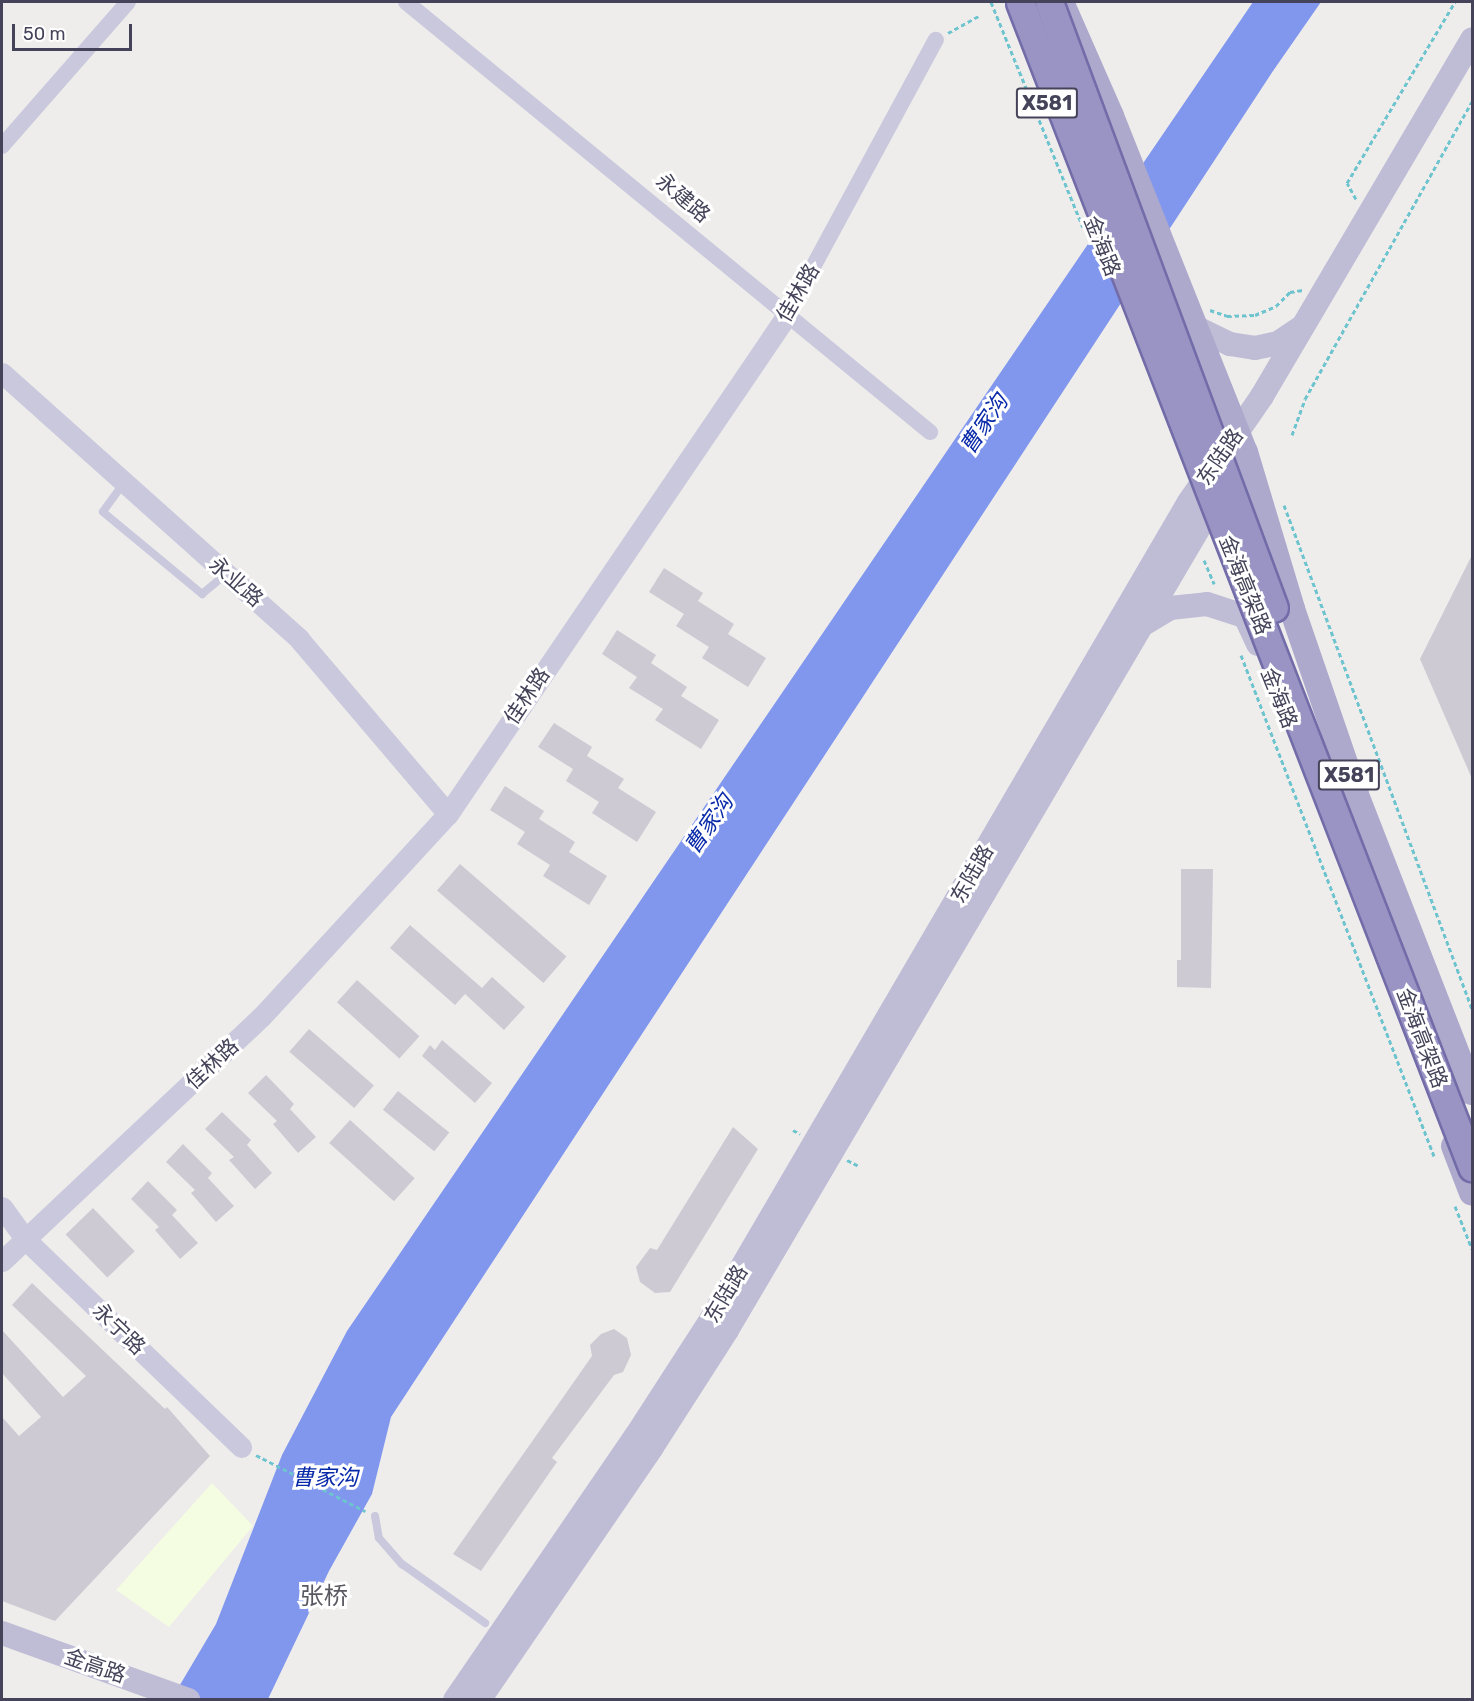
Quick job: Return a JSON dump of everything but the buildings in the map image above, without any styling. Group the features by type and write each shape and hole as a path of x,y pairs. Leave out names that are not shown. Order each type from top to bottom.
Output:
{"highway":[{"name":"金海高架路","path":"1020,2 1473,1167"},
{"name":"金海高架路","path":"1049,2 1284,636 1473,1128"},
{"path":"1056,2 1134,197 1284,636"}],"main road":[{"name":"金海路","path":"1008,2 1082,212 1140,344 1249,649 1464,1200"},
{"name":"金海路","path":"1061,2 1203,319 1292,609 1356,795 1473,1092"},
{"name":"东陆路","path":"478,1700 652,1447 727,1330 1203,516 1240,442 1304,325 1473,39"},
{"name":"东陆路","path":"1240,442 1311,336 1473,67"},
{"path":"1203,319 1221,341 1242,347 1278,343 1304,325"},
{"name":"东陆路","path":"455,1700 559,1551 711,1320 1203,516"},
{"path":"1137,628 1157,615 1182,605 1222,607 1245,616 1249,649"},
{"name":"金高路","path":"2,1633 188,1700"}],"street":[{"path":"2,146 128,2"},
{"name":"永建路","path":"406,2 930,432"},
{"name":"佳林路","path":"2,1261 262,1016 448,814 787,315 936,40"},
{"name":"永业路","path":"2,372 317,658 448,814"},
{"name":"永宁路","path":"2,1207 25,1239 241,1447"}],"lane":[{"path":"124,483 103,512 202,594 226,574"},
{"path":"375,1516 379,1538 402,1564 485,1623"}],"path":[{"path":"991,2 1082,212"},
{"path":"1357,200 1347,183 1455,2"},
{"path":"936,40 980,15"},
{"path":"1292,435 1305,399 1473,102"},
{"path":"1203,319 1255,315 1276,306 1290,292 1309,288"},
{"path":"1192,297 1203,319 1221,341"},
{"path":"1282,499 1473,1009"},
{"path":"1203,516 1222,607"},
{"path":"1249,649 1437,1163"},
{"path":"793,1143 799,1133"},
{"path":"1464,1200 1473,1249"},
{"path":"241,1447 375,1516"}],"shaded area":[{"path":"212,1483 253,1526 169,1627 116,1590"}],"water":[{"name":"曹家沟","path":"1253,2 1321,2 1273,71 391,1417 372,1494 329,1571 268,1699 171,1700 216,1624 282,1455 347,1331"}],"district":[{"name":"张桥","path":"324,1597"}]}
